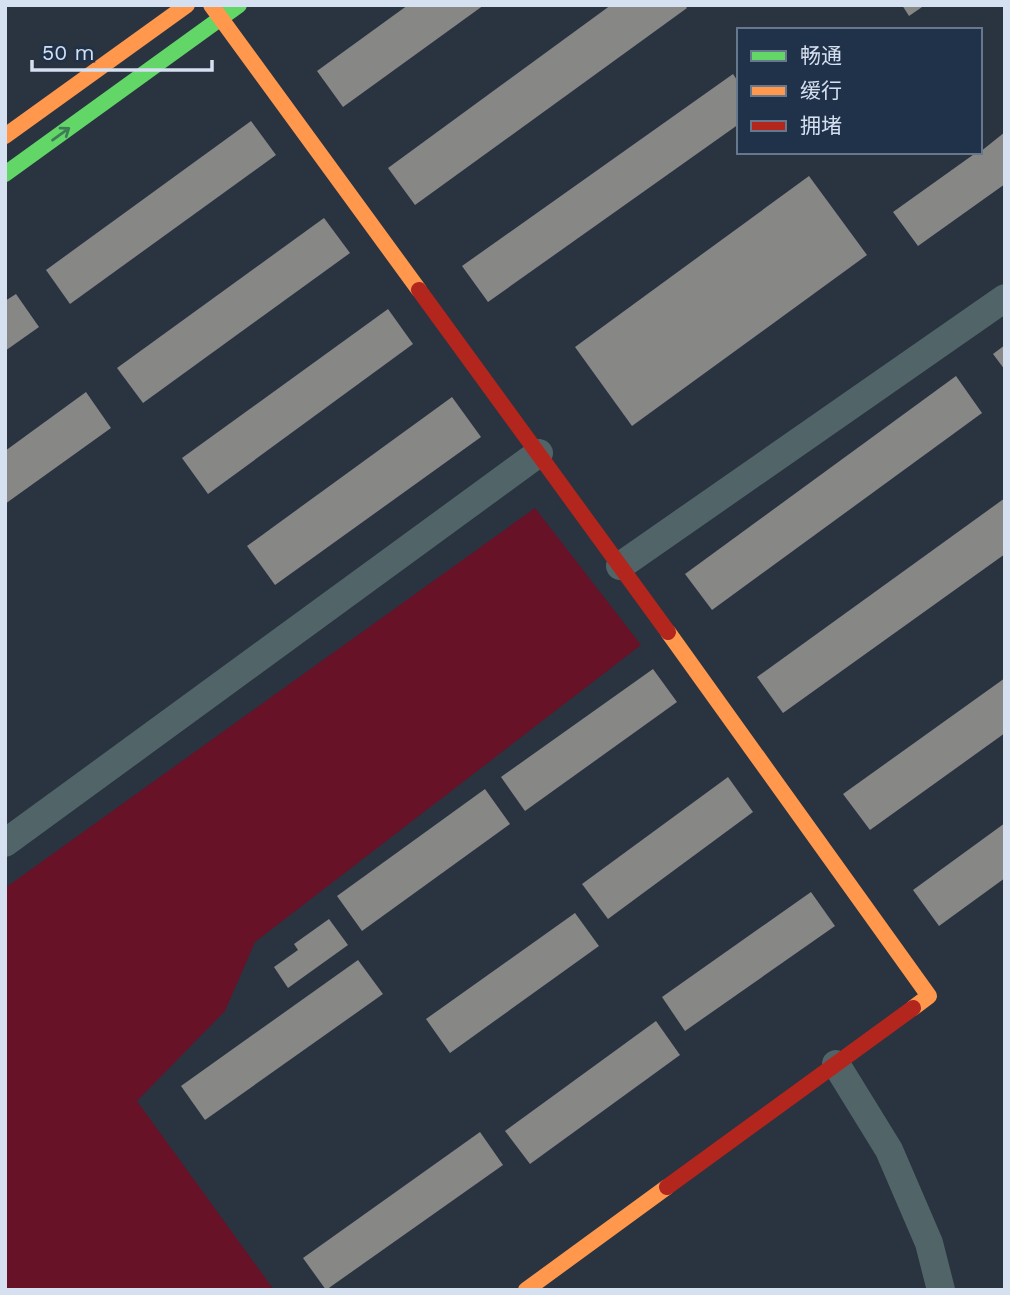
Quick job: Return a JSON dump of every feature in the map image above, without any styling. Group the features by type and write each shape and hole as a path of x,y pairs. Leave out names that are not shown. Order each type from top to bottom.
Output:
{"street":[{"path":"5,136 17,120 187,5"},
{"path":"5,174 216,12 239,5"},
{"path":"216,12 539,453 929,996 526,1290"},
{"path":"17,120 39,149"},
{"path":"620,566 1005,298"},
{"path":"5,844 539,453"},
{"path":"836,1063 889,1150 929,1243 941,1290"}],"shaded area":[{"path":"535,508 641,645 255,942 225,1011 137,1101 274,1290 5,1290 5,888"}],"building":[{"path":"408,5 484,5 343,107 317,71"},
{"path":"611,5 685,5 687,8 415,205 388,168"},
{"path":"902,5 925,5 909,16"},
{"path":"733,74 737,80 737,125 488,302 462,266"},
{"path":"251,121 276,155 70,304 46,270"},
{"path":"1005,132 1005,184 918,246 893,212 974,154 982,154 982,150"},
{"path":"809,176 867,255 632,426 575,347"},
{"path":"324,218 350,253 143,403 117,368"},
{"path":"16,294 39,327 5,351 5,301"},
{"path":"388,309 413,344 208,494 182,458"},
{"path":"1005,345 1005,370 993,354"},
{"path":"956,376 982,413 712,610 685,574"},
{"path":"86,392 111,428 5,504 5,451"},
{"path":"452,397 481,437 275,585 247,546"},
{"path":"1005,498 1005,554 783,713 757,677"},
{"path":"653,669 677,702 525,811 501,777"},
{"path":"1005,678 1005,733 870,830 843,794"},
{"path":"728,777 753,812 608,919 582,884"},
{"path":"485,789 510,824 362,931 337,896"},
{"path":"1005,823 1005,878 939,926 913,890"},
{"path":"811,892 835,926 685,1031 662,997"},
{"path":"575,913 599,946 450,1053 426,1019"},
{"path":"329,919 348,945 288,988 274,967 298,950 294,944"},
{"path":"358,960 383,994 205,1120 181,1086"},
{"path":"656,1021 680,1055 530,1164 505,1131"},
{"path":"480,1132 503,1165 326,1290 303,1258"}],"traffic: fast":[{"path":"5,174 239,5"}],"traffic: slow":[{"path":"5,136 187,5"},
{"path":"211,5 419,290"},
{"path":"668,632 929,996 913,1008"},
{"path":"526,1290 667,1187"}],"traffic: jam":[{"path":"419,290 668,632"},
{"path":"667,1187 913,1008"}]}
